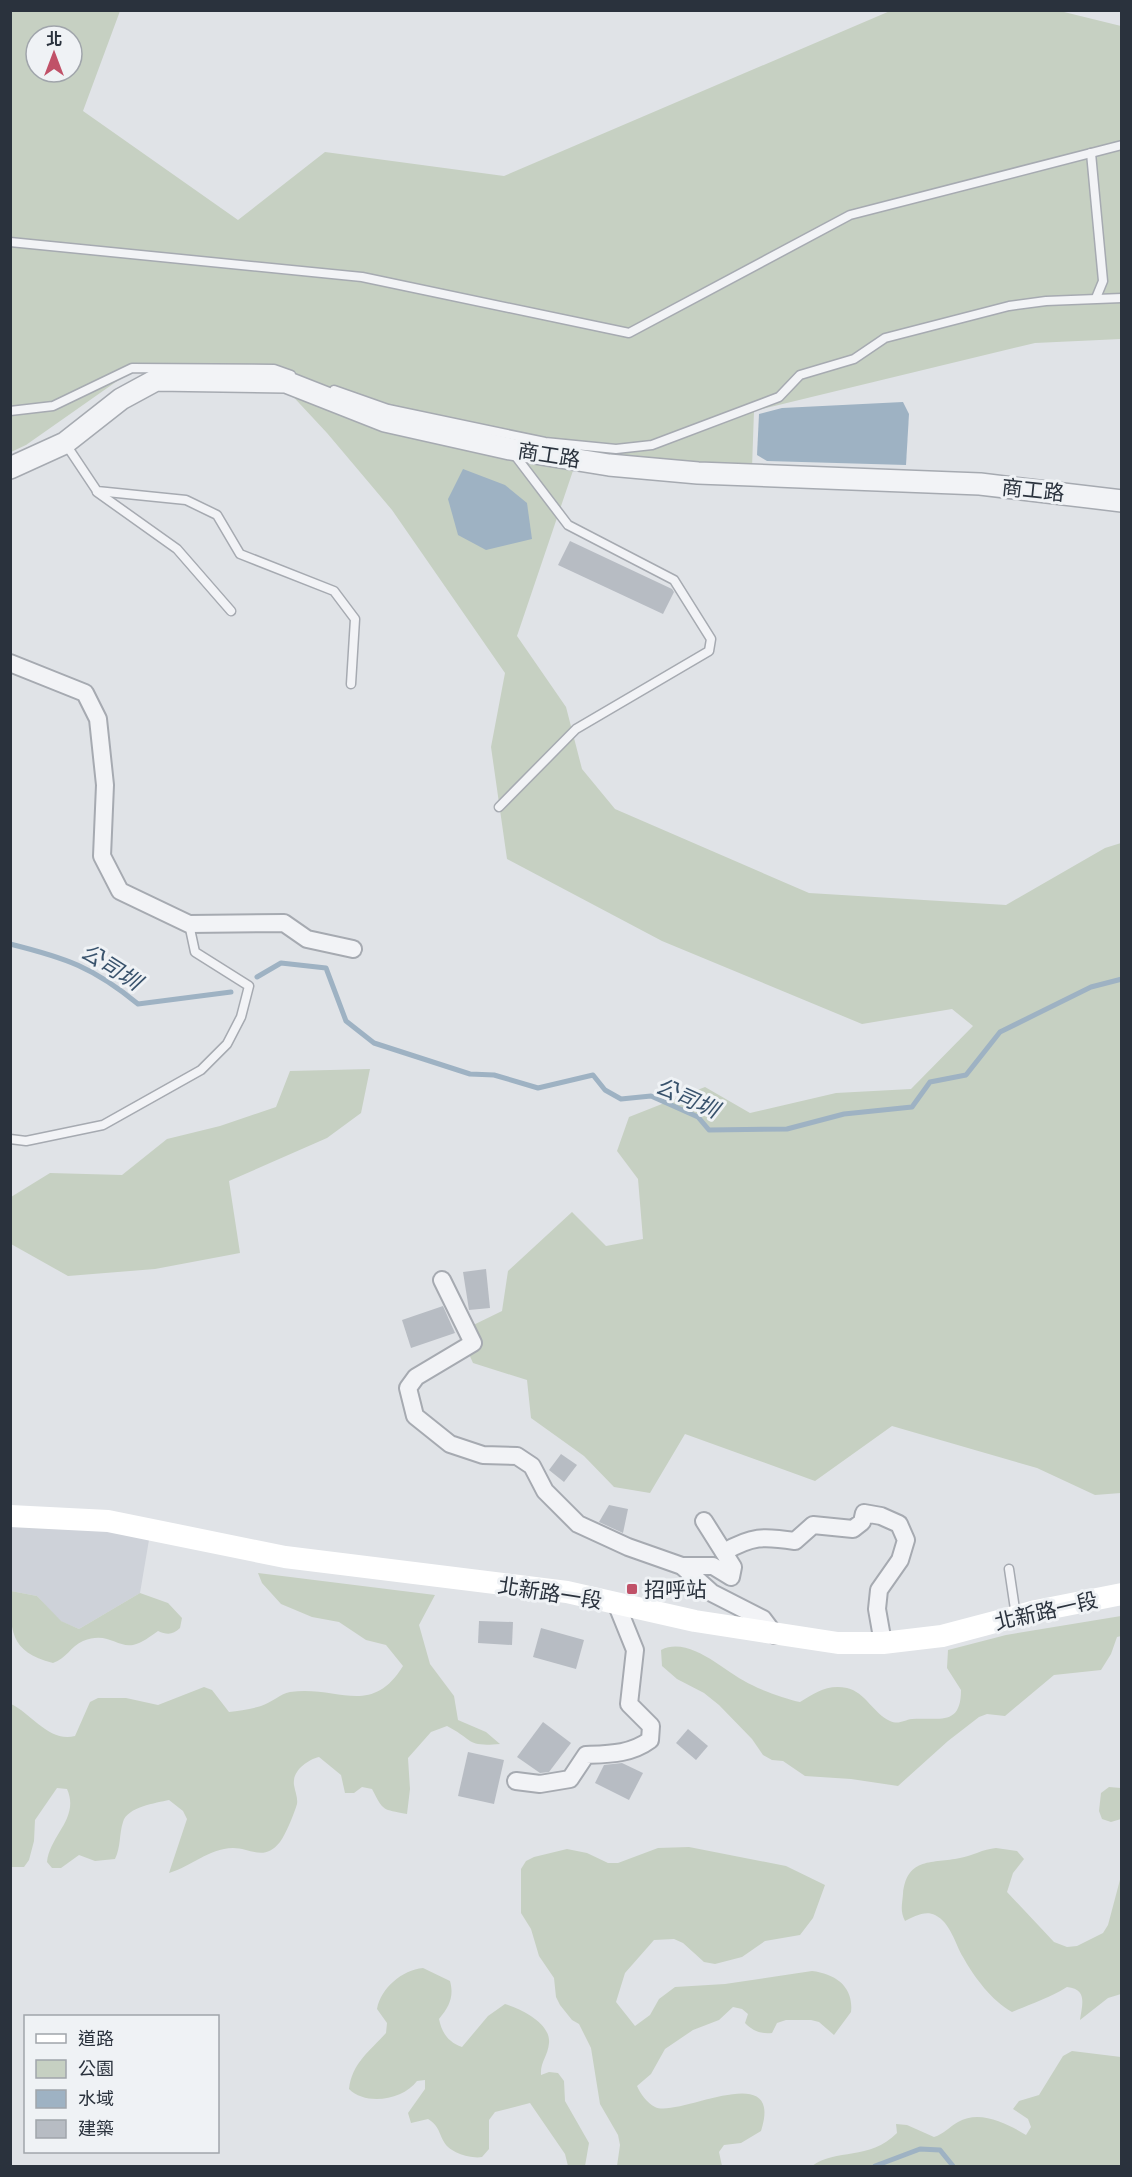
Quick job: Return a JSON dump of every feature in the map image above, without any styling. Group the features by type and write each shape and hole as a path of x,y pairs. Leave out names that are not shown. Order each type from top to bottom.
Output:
{"main road":[{"name":"北新路一段","path":"10,1516 108,1521 285,1557 567,1592 775,1635 838,1642 883,1642 942,1636 1016,1616 1122,1594"}],"street":[{"name":"商工路","path":"10,468 64,443 121,399 156,380 286,382 385,422 510,449 609,465 699,473 980,484 1122,501"},
{"path":"10,663 85,693 98,719 105,785 102,856 120,891 189,924 284,923 307,939 353,949"},
{"path":"441,1280 473,1342 416,1377 408,1388 415,1416 450,1444 483,1455 517,1456 532,1466 545,1491 578,1524 628,1547 682,1566 713,1566 731,1577 733,1567 704,1521"},
{"path":"724,1552 746,1540 771,1538 795,1541 813,1525 853,1528 861,1522 864,1513 881,1516 899,1524 906,1540 900,1560 879,1590 878,1609 883,1642"},
{"path":"682,1566 712,1593 763,1619 775,1635"},
{"path":"516,1781 540,1784 570,1779 586,1755 638,1749 650,1740 651,1726 629,1704 635,1650 616,1603"}],"lane":[{"path":"10,242 362,277 629,333 850,215 1122,145"},
{"path":"1091,153 1102,281 1096,298"},
{"path":"10,411 53,406 132,368 274,369 388,409 545,442 616,449 652,445 779,397 800,375 854,359 885,338 1009,306 1096,298 1122,298"},
{"path":"64,443 97,491 177,549 231,611"},
{"path":"499,807 576,729 708,651 711,639 674,580 568,525 510,449"},
{"path":"97,491 186,500 217,515 240,554 334,591 355,619 351,684"},
{"path":"10,1139 26,1141 103,1125 201,1070 227,1044 241,1017 249,986 195,952 189,924"},
{"path":"1009,1569 1016,1616"}],"shaded area":[{"path":"10,1511 151,1528 140,1593 79,1629 60,1621 37,1596 11,1591"}],"green space":[{"path":"11,11 120,11 83,111 238,220 325,152 504,176 890,11 1060,11 1121,26 1121,339 1035,343 754,411 752,468 579,450 387,413 273,371 130,372 26,445 11,452"},
{"path":"273,375 387,418 579,453 517,636 566,707 582,769 615,809 809,893 1006,905 1105,848 1121,843 1121,1493 1095,1495 1037,1468 892,1426 815,1481 685,1434 650,1493 614,1487 584,1456 531,1418 527,1380 473,1363 459,1332 502,1311 508,1271 572,1212 606,1246 643,1239 638,1179 617,1151 629,1117 705,1087 750,1113 836,1093 911,1089 973,1026 952,1009 862,1024 662,941 507,859 491,747 505,673 392,510 327,433"},
{"path":"370,1069 361,1113 327,1138 229,1181 240,1253 155,1269 68,1276 11,1244 11,1197 50,1173 122,1175 167,1139 220,1126 276,1107 290,1071"},
{"path":"258,1573 435,1595 419,1625 430,1664 454,1696 458,1720 486,1732 500,1744 475,1743 447,1726 431,1732 408,1758 410,1789 407,1814 382,1806 372,1789 362,1787 354,1793 345,1793 341,1775 319,1757 314,1758 305,1763 295,1775 297,1804 285,1834 274,1848 263,1853 233,1848 224,1849 169,1873 187,1819 183,1811 169,1800 143,1806 126,1817 115,1859 95,1861 79,1855 61,1868 52,1868 47,1862 49,1852 70,1809 67,1789 57,1788 35,1820 34,1841 29,1860 24,1867 11,1867 11,1704 49,1732 66,1737 75,1736 90,1702 98,1698 126,1698 158,1705 204,1687 212,1690 229,1712 261,1706 290,1692 366,1695 379,1691 391,1682 403,1666 386,1645 366,1640 339,1622 312,1617 281,1604 262,1583"},
{"path":"11,1591 37,1596 61,1621 79,1629 140,1593 168,1603 182,1618 180,1628 172,1633 158,1631 133,1645 99,1638 83,1641 53,1663 28,1652 15,1637 11,1617"},
{"path":"1121,1616 1121,1636 1117,1637 1111,1654 1101,1670 1054,1675 1005,1716 987,1714 979,1717 948,1741 898,1786 851,1779 805,1776 783,1761 772,1760 763,1755 752,1739 719,1705 704,1693 677,1679 662,1666 661,1650 672,1647 684,1648 708,1658 742,1680 795,1701 800,1702 822,1690 840,1687 853,1690 884,1718 893,1722 939,1719 953,1715 960,1702 961,1690 947,1668 948,1650 1006,1635"},
{"path":"1109,1787 1121,1788 1121,1819 1111,1822 1102,1819 1099,1811 1101,1793"},
{"path":"689,1847 786,1866 825,1885 813,1918 800,1935 765,1941 742,1957 715,1964 704,1962 683,1943 674,1939 654,1940 625,1973 616,2002 635,2026 650,2015 659,1999 675,1987 725,1984 812,1971 829,1975 842,1983 850,1995 851,2012 834,2035 819,2022 811,2020 786,2020 777,2023 772,2033 760,2032 745,2023 748,2014 742,2009 733,2007 719,2020 693,2030 665,2049 651,2074 637,2086 642,2095 655,2107 667,2108 725,2095 744,2094 758,2097 764,2109 761,2131 741,2143 724,2145 719,2152 722,2166 617,2166 620,2145 618,2135 600,2104 591,2048 579,2024 572,2020 560,2005 556,1997 554,1978 539,1956 531,1929 521,1913 521,1869 526,1861 534,1857 567,1849 587,1853 608,1863 618,1863 658,1848"},
{"path":"996,1848 1017,1851 1024,1859 1013,1873 1007,1892 1054,1942 1067,1947 1077,1946 1103,1933 1108,1925 1121,1876 1121,1994 1108,1998 1080,2020 1081,1994 1074,1988 1067,1987 1012,2012 997,2002 978,1980 945,1923 935,1915 927,1913 905,1921 902,1911 905,1882 916,1867"},
{"path":"423,1968 450,1981 452,1991 450,2001 439,2019 446,2036 457,2045 462,2047 488,2016 505,2004 534,2018 545,2029 549,2043 541,2075 549,2072 558,2073 564,2081 565,2101 589,2143 585,2166 568,2166 565,2154 530,2103 495,2112 489,2120 489,2149 482,2157 472,2157 456,2152 447,2146 436,2126 428,2119 411,2123 408,2113 425,2089 425,2080 417,2081 403,2093 384,2098 365,2098 349,2089 358,2065 386,2033 387,2023 377,2009 383,1994 400,1976"},
{"path":"1072,2051 1121,2057 1121,2166 812,2166 831,2157 864,2151 886,2142 897,2133 896,2124 907,2125 934,2137 966,2118 975,2117 1011,2126 1026,2135 1031,2127 1028,2119 1013,2109 1019,2101 1039,2095 1063,2056"}],"water":[{"path":"903,402 909,414 906,465 767,461 757,455 759,414 782,408"},
{"path":"463,469 505,485 527,503 532,539 486,550 458,535 448,499"}],"building":[{"path":"570,541 672,589 674,592 663,614 558,565"},
{"path":"486,1269 490,1308 469,1310 463,1272"},
{"path":"443,1306 455,1333 411,1348 402,1320"},
{"path":"561,1454 577,1465 564,1482 549,1470"},
{"path":"609,1505 628,1509 623,1533 599,1522"},
{"path":"479,1621 513,1622 512,1645 478,1643"},
{"path":"541,1628 584,1640 576,1669 533,1657"},
{"path":"543,1722 571,1743 549,1772 540,1773 517,1757"},
{"path":"688,1729 708,1746 696,1760 676,1743"},
{"path":"468,1752 504,1760 494,1804 458,1796"},
{"path":"622,1763 643,1773 629,1800 595,1783 604,1765"}],"waterway":[{"name":"公司圳","path":"10,944 78,965 107,981 138,1004 231,992"},
{"name":"公司圳","path":"257,977 281,963 326,968 346,1021 374,1043 470,1074 494,1075 538,1088 593,1075 605,1090 621,1099 651,1096 698,1117 709,1130 787,1129 844,1114 912,1107 930,1082 966,1075 1000,1032 1091,987 1122,979"},
{"name":"公司圳","path":"875,2166 920,2149 940,2150 953,2166"}],"place":[{"name":"招呼站","path":"632,1589"}]}
